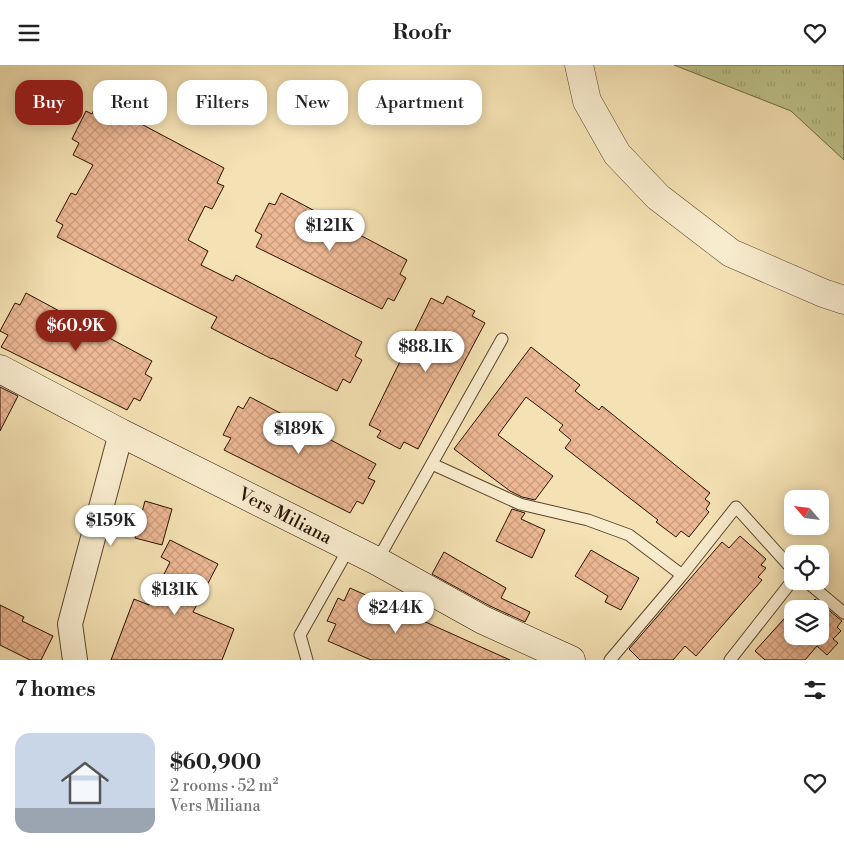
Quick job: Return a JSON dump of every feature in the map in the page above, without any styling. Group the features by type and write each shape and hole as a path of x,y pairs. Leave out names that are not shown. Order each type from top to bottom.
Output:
{"main road":[{"path":"579,65 588,101 617,154 658,197 731,253 844,300"},
{"name":"Vers Miliana","path":"0,369 121,433 349,549 377,561 483,620 571,660"}],"street":[{"path":"75,660 70,624 121,433"}],"lane":[{"path":"377,561 502,339"},
{"path":"432,464 520,504 588,521 629,535 682,575"},
{"path":"610,660 682,575 736,507 784,560"},
{"path":"307,660 300,635 349,549"},
{"path":"730,660 785,590"},
{"path":"817,590 844,613"}],"green space":[{"path":"674,65 844,65 844,160 791,111"}],"building":[{"path":"86,111 92,114 93,112 93,125 143,125 224,168 217,183 224,186 212,209 205,206 188,240 208,251 201,265 233,281 236,275 362,342 355,356 362,360 350,383 343,379 337,391 272,359 211,328 217,317 57,237 63,225 56,221 71,193 76,195 93,165 73,155 79,143 72,139 79,125 83,125 83,117"},
{"path":"281,193 407,260 400,274 406,278 394,301 388,298 382,309 256,247 262,235 255,231 269,203 275,205"},
{"path":"26,293 152,361 145,374 152,378 140,401 134,398 127,410 1,347 8,335 0,331 15,303 20,305"},
{"path":"447,296 475,311 472,316 485,323 418,449 404,442 400,449 377,437 381,431 369,425 431,298 443,304"},
{"path":"531,347 580,385 575,391 599,410 602,406 710,493 705,499 710,503 706,509 709,512 689,537 681,531 676,537 656,522 658,520 565,448 571,440 559,430 563,425 526,397 498,435 553,476 535,500 522,497 510,491 454,449"},
{"path":"0,387 18,396 0,431"},
{"path":"250,397 376,464 368,478 375,481 363,504 357,501 350,513 224,450 231,438 223,435 238,406 243,409"},
{"path":"145,501 172,509 162,545 135,538"},
{"path":"512,509 525,513 521,519 545,530 532,558 496,541"},
{"path":"740,536 766,559 761,565 766,568 758,577 762,580 696,656 685,646 673,660 640,660 629,649 722,542 729,548"},
{"path":"170,540 218,564 193,612 234,629 222,660 111,660 134,599 149,605 170,562 161,557"},
{"path":"591,550 639,578 621,610 605,602 608,596 575,576"},
{"path":"444,552 506,588 501,598 530,612 525,622 490,606 432,574"},
{"path":"350,588 510,660 371,660 328,641 336,624 327,621 338,598 344,601"},
{"path":"0,605 24,617 22,621 53,636 41,660 30,660 0,645"},
{"path":"829,610 842,621 837,627 841,631 833,639 838,643 827,655 817,646 805,660 765,660 755,651 784,619 784,645 829,645"}]}
